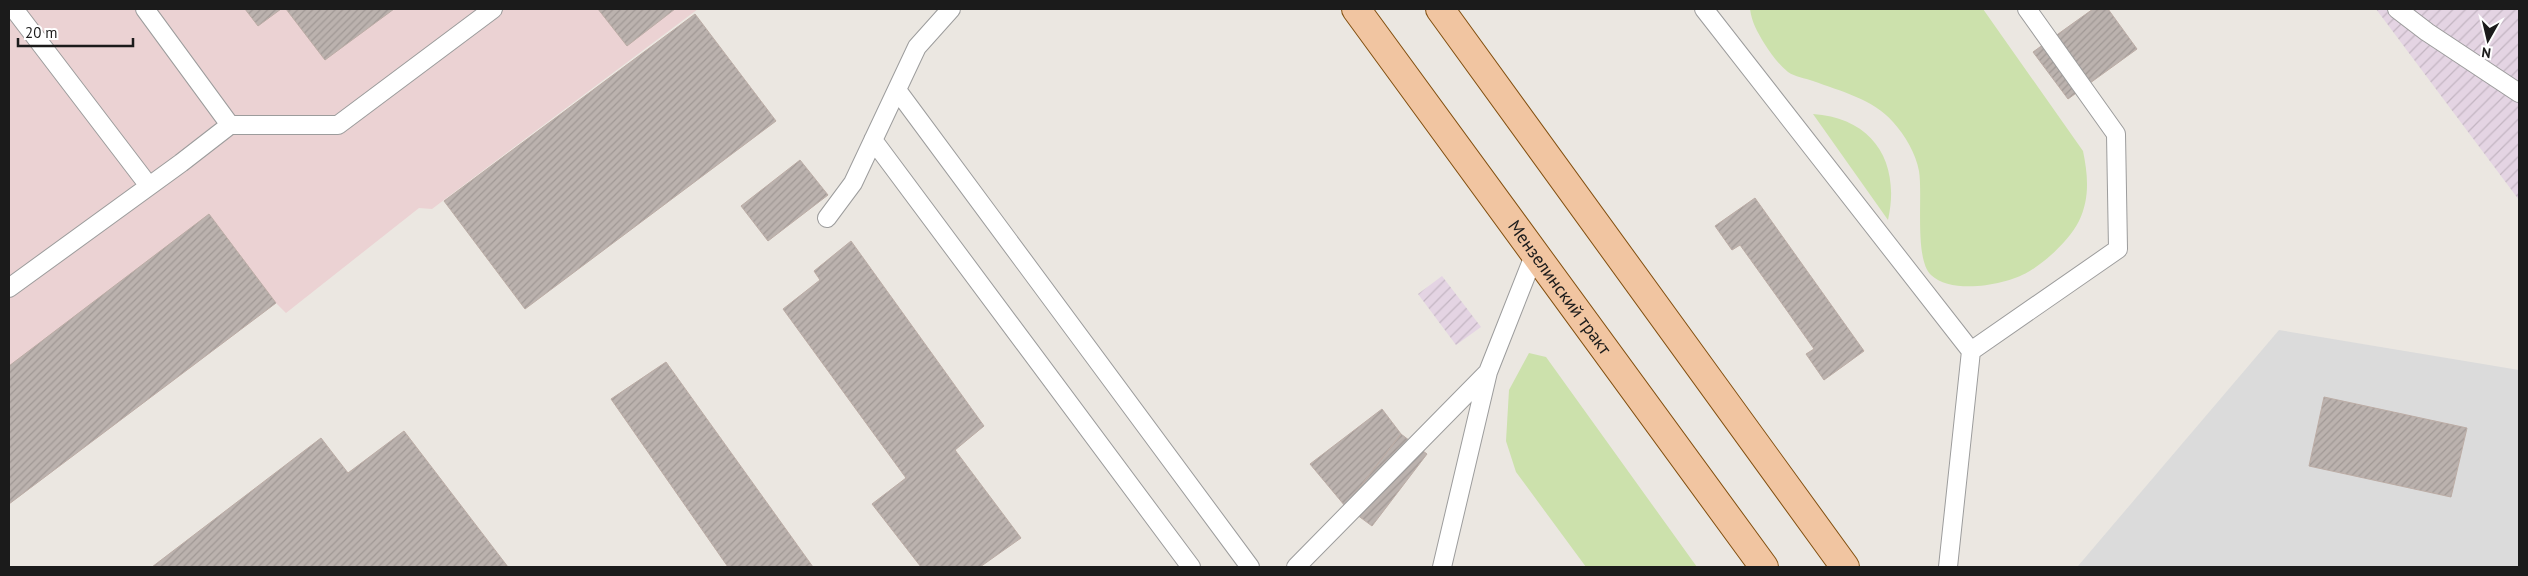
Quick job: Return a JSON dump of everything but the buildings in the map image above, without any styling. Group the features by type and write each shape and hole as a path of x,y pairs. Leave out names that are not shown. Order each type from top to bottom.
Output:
{"main road":[{"name":"Мензелинский тракт","path":"1356,9 1764,567"},
{"path":"1440,9 1845,567"}],"lane":[{"path":"14,9 149,186"},
{"path":"145,9 230,125"},
{"path":"9,288 230,125 338,124 494,9"},
{"path":"827,218 853,183 917,47 951,9"},
{"path":"1704,9 1971,351 1948,567"},
{"path":"1971,351 2118,249 2116,134 2027,9"},
{"path":"2397,9 2427,32 2519,93"},
{"path":"897,90 1250,567"},
{"path":"873,140 1191,567"},
{"path":"1442,567 1488,372 1535,253"},
{"path":"1296,567 1488,372"}],"shaded area":[{"path":"9,9 698,9 432,209 419,208 286,313 276,303 9,504"},
{"path":"2376,9 2519,9 2519,200"},
{"path":"1442,276 1481,327 1456,345 1418,294"},
{"path":"2279,330 2519,370 2519,567 2078,566","holes":["2324,397 2467,428 2451,497 2309,466"]}],"green space":[{"path":"1750,9 1983,9 2083,151 2087,186 2083,212 2075,228 2064,242 2042,262 2028,272 2007,281 1979,286 1952,285 1940,281 1931,275 1926,267 1921,241 1918,165 1913,151 1902,133 1876,107 1845,92 1788,72 1775,59 1764,43 1753,23"},
{"path":"1813,114 1834,117 1852,124 1867,134 1878,147 1886,162 1890,180 1891,199 1888,220"},
{"path":"1529,353 1546,357 1697,567 1586,567 1516,472 1506,441 1509,390"}]}
